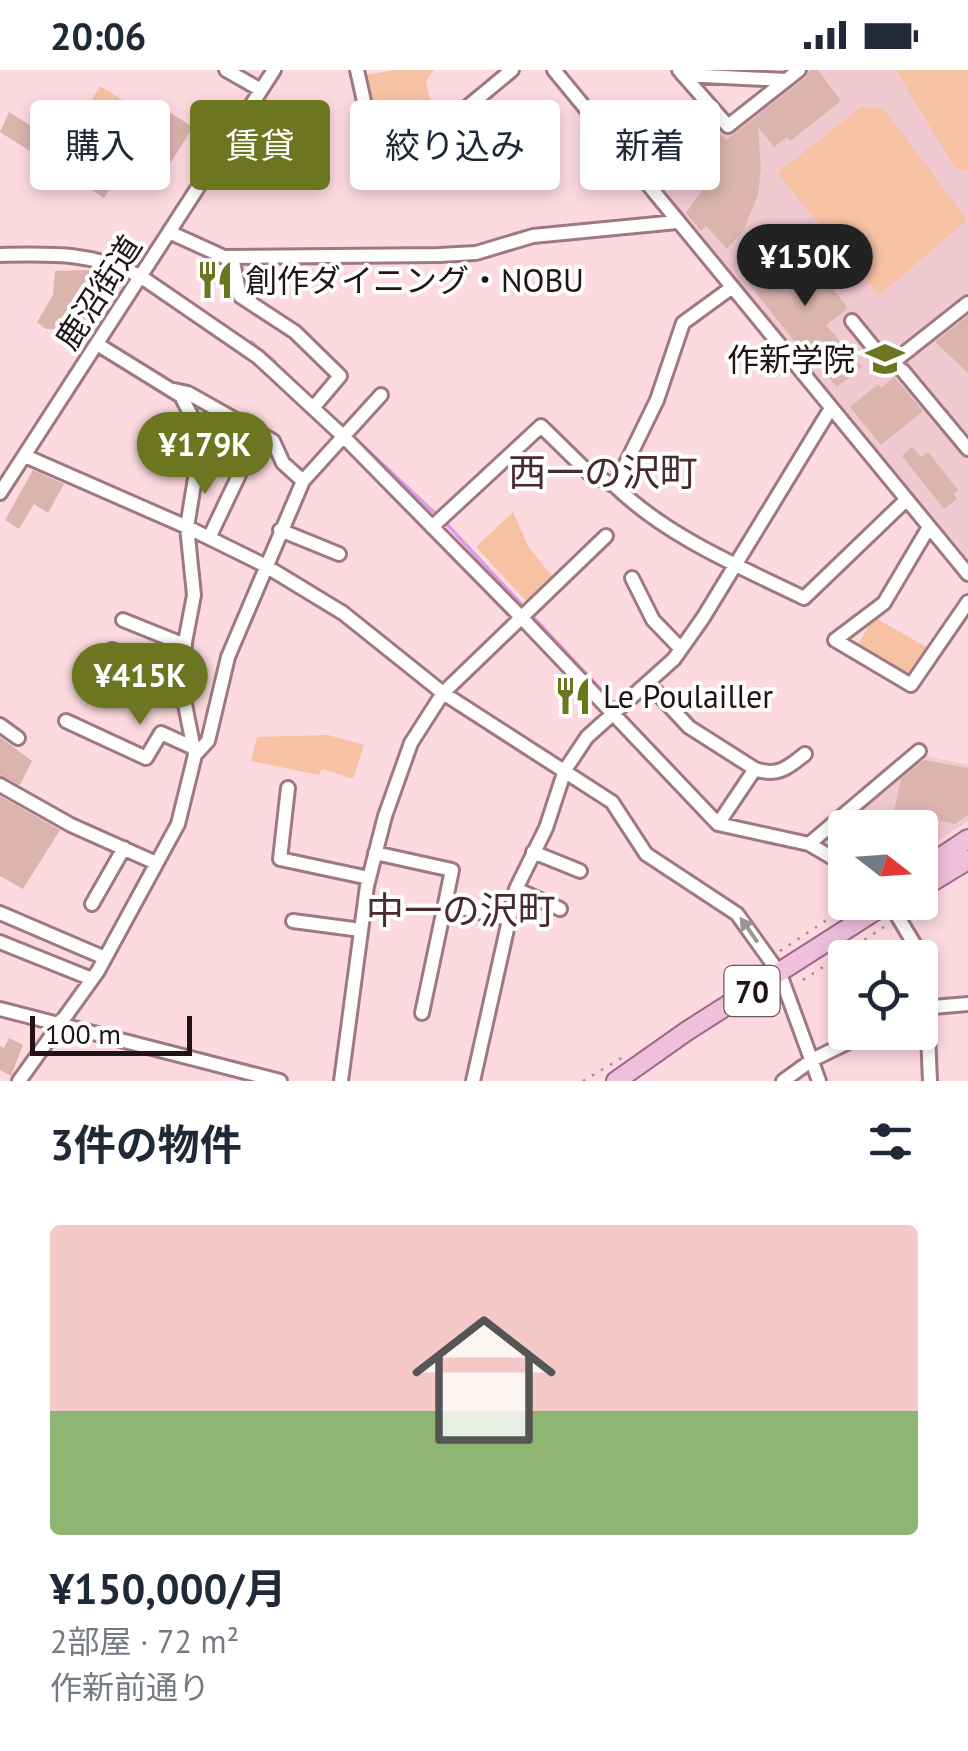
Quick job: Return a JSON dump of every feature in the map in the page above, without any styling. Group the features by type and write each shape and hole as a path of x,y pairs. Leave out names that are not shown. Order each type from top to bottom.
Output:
{"main road":[{"path":"938,859 968,839"},
{"path":"938,883 968,860"},
{"name":"70","path":"616,1081 862,920"}],"street":[{"path":"226,70 260,90"},
{"name":"鹿沼街道","path":"0,493 274,70"},
{"path":"357,70 378,159 416,134 436,133 512,70"},
{"path":"681,72 728,126 799,70"},
{"path":"562,72 677,222 968,574"},
{"path":"681,72 786,80"},
{"path":"169,232 202,249 232,257 476,253 533,236 677,222"},
{"path":"0,255 80,255 106,262 140,276 258,357 521,616 718,824 808,844 828,855"},
{"path":"232,257 240,296 295,332 340,376 313,408"},
{"path":"615,486 657,400 684,323 731,288"},
{"path":"892,363 968,303"},
{"path":"852,321 878,353 903,371 968,449"},
{"path":"19,1081 92,980 178,824 194,751 180,674 194,595 187,527 197,466 192,417 181,396 97,344"},
{"path":"171,389 188,393 273,441 283,463 303,481"},
{"path":"194,751 208,740 228,657 303,481 381,395"},
{"path":"473,1081 516,890 546,828 565,770 586,737 681,649 830,408"},
{"path":"432,527 540,426 589,473 615,486 645,515 804,598 906,500"},
{"path":"25,456 264,565 343,613 443,693 612,802 646,854 737,914 780,974 819,1081"},
{"path":"209,538 239,475"},
{"path":"929,527 884,603 835,640 912,685 968,602"},
{"path":"280,530 339,554"},
{"path":"341,1081 368,878 411,743 443,693 606,536"},
{"path":"632,578 653,620 681,649"},
{"path":"123,620 185,645"},
{"path":"112,650 180,674"},
{"path":"648,683 689,726 754,768 769,774 786,770 805,754"},
{"path":"66,722 146,758 161,733 194,751"},
{"path":"0,725 18,738"},
{"path":"808,844 919,751"},
{"path":"718,824 754,768"},
{"path":"0,785 71,825 156,863"},
{"path":"288,788 280,859 368,878"},
{"path":"92,904 124,848"},
{"path":"533,852 580,872"},
{"path":"375,853 452,870 422,1013"},
{"path":"516,890 560,909"},
{"path":"445,904 508,919"},
{"path":"0,913 105,958"},
{"path":"293,921 360,930"},
{"path":"0,942 92,980"},
{"path":"938,1005 968,1004"},
{"path":"0,1009 225,1074 280,1081"},
{"path":"784,1081 832,1050"},
{"path":"928,1050 930,1081"}],"path":[{"path":"785,948 828,919"},
{"path":"804,980 878,932"}],"shaded area":[{"path":"434,70 426,81 430,100 371,100 367,75"},
{"name":"作新学院","path":"805,70 968,70 968,559 662,190 720,190 720,128 726,134"},
{"path":"896,70 968,70 968,171 955,168"},
{"path":"100,86 123,100 92,100"},
{"path":"862,107 884,109 967,220 879,295 777,173"},
{"path":"272,358 450,525 720,815 718,818 448,528 270,361"},
{"path":"513,512 528,546 554,579 528,603 476,547"},
{"path":"874,617 928,648 909,679 856,648"},
{"path":"328,735 364,745 353,779 322,769 319,775 251,761 257,737"},
{"path":"921,755 968,765 968,821 938,840 938,810 859,810"}],"building":[{"path":"810,70 818,70 841,101 790,141 787,137 774,147 758,127 758,195 743,231 727,249 706,226 701,231 686,213 702,190 720,190 720,134 726,140"},
{"path":"9,112 30,125 30,151 0,132"},
{"path":"170,113 190,125 190,132 170,164"},
{"path":"91,190 109,190 104,198"},
{"path":"794,240 848,308 826,325 862,367 837,387 745,279"},
{"path":"92,270 123,280 89,331 46,329 37,322 53,295 55,271"},
{"path":"968,316 968,373 935,342"},
{"path":"894,377 923,411 881,445 850,407 878,384 881,388"},
{"path":"912,447 921,457 928,452 958,490 954,494 957,499 944,509 902,456"},
{"path":"33,470 64,484 48,513 34,504 19,529 5,520"},
{"path":"0,737 32,761 20,785 0,775"},
{"path":"924,760 968,768 968,815 955,824 938,820 938,810 894,810 901,779"},
{"path":"0,796 60,830 23,889 0,876"},
{"path":"9,1038 23,1045 11,1076 0,1070 0,1046 4,1048"}],"waterway":[{"path":"251,342 275,362"}],"place":[{"name":"創作ダイニング・NOBU","path":"215,280"},
{"name":"作新学院","path":"885,359"},
{"name":"Le Poulailler","path":"573,696"}],"district":[{"name":"西一の沢町","path":"603,471"},
{"name":"中一の沢町","path":"461,909"}]}
